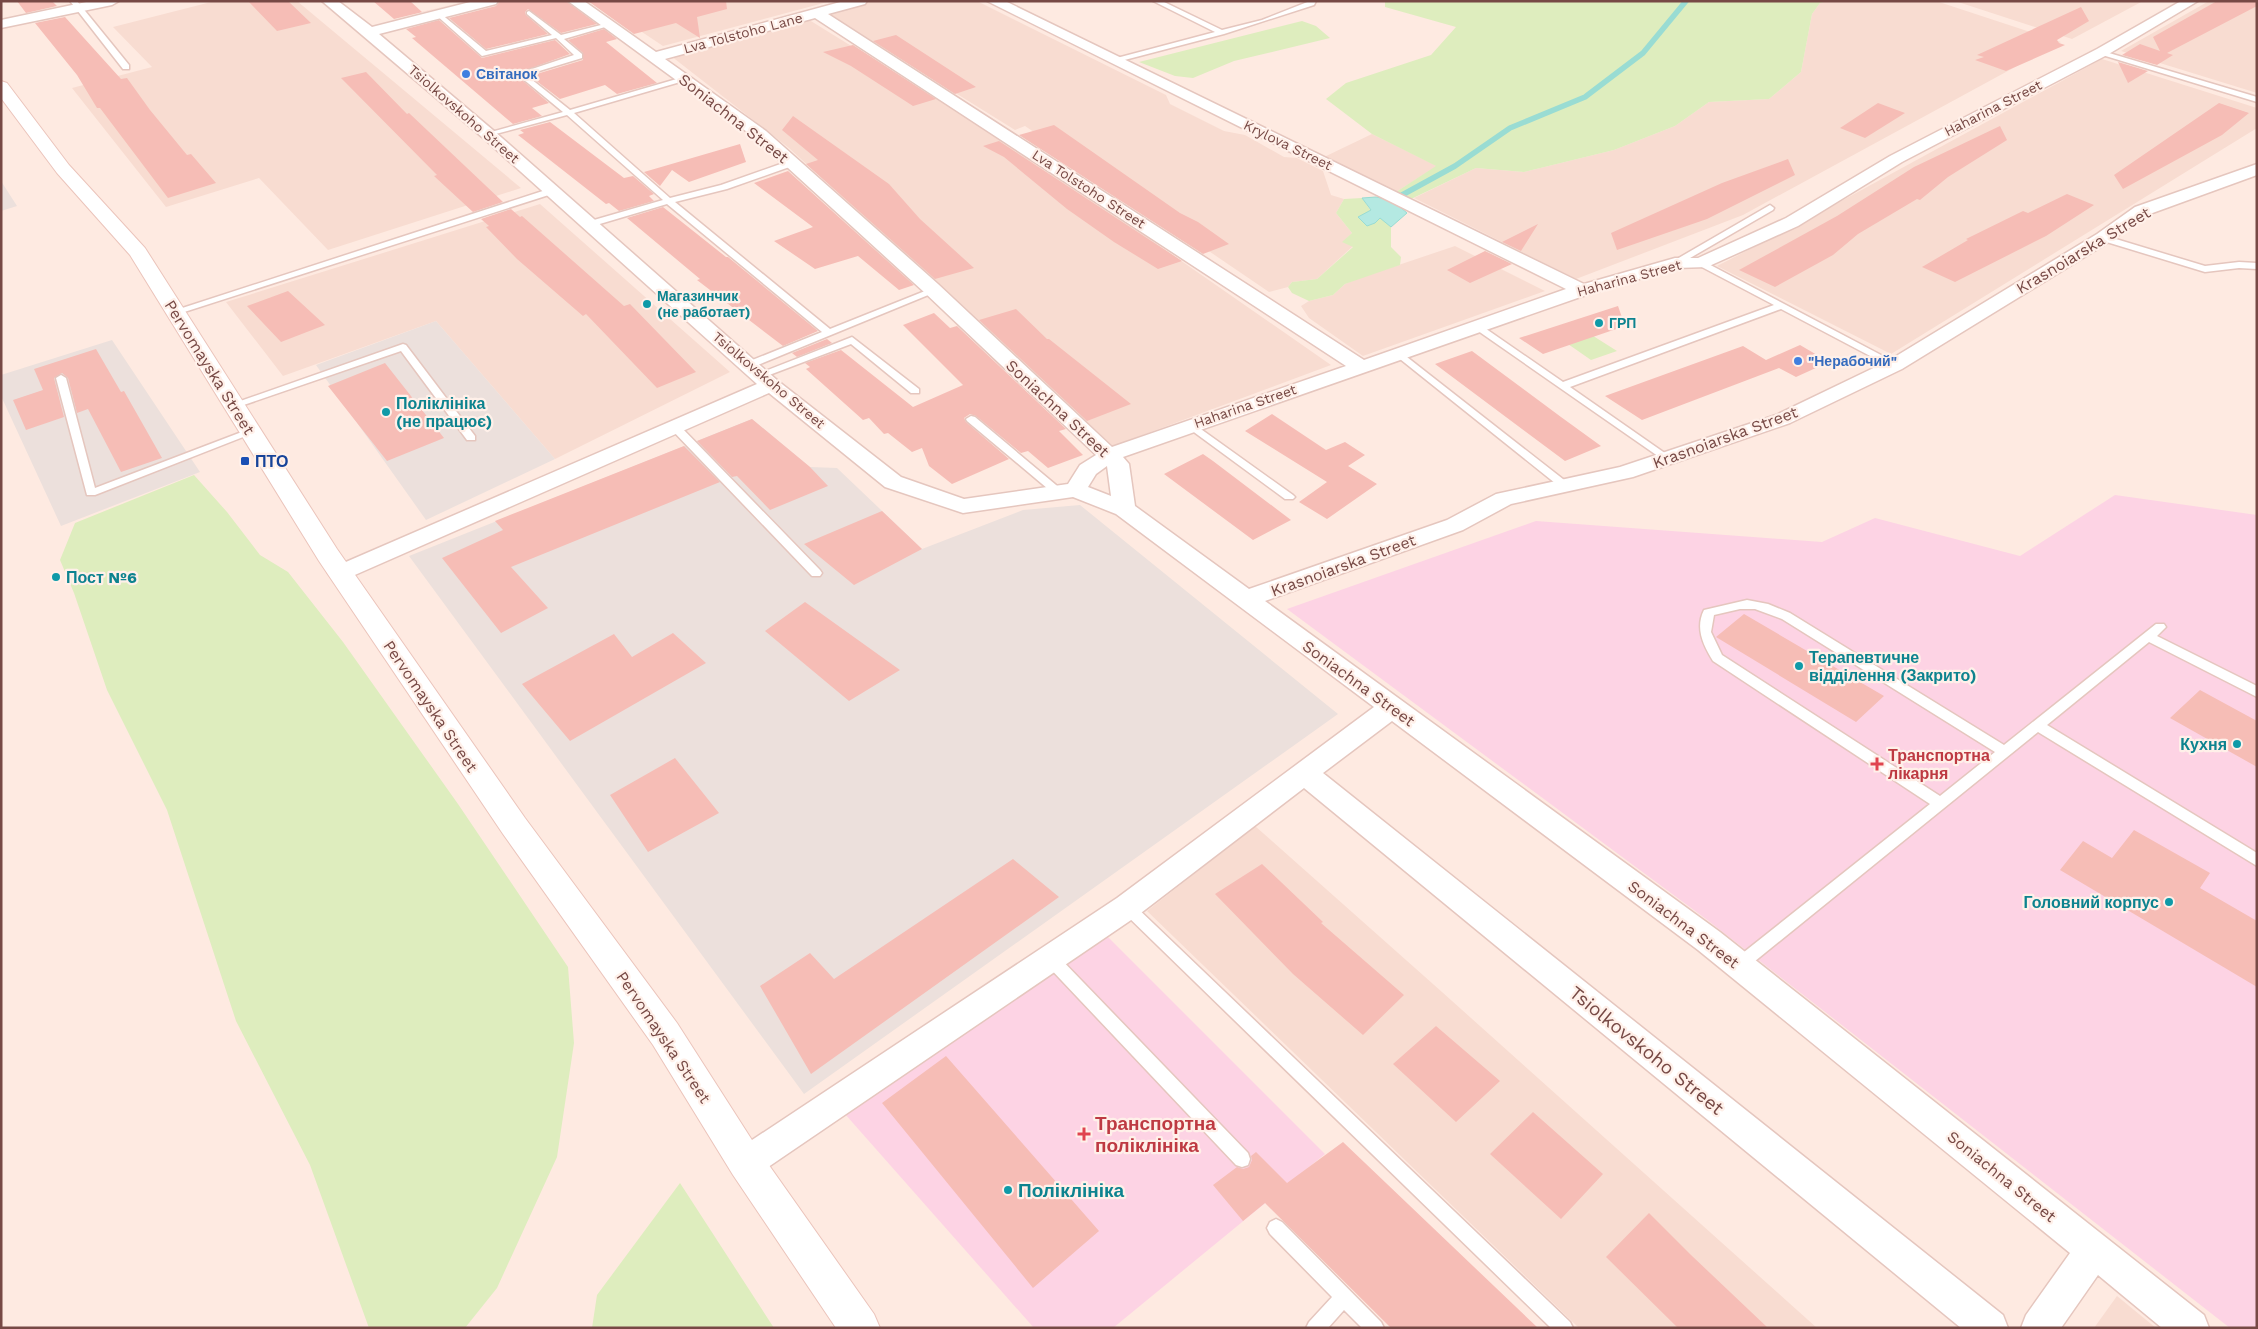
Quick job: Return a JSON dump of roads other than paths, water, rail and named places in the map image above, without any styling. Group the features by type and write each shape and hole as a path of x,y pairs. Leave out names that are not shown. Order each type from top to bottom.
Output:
{"street":[{"path":"1,24 76,4 112,1"},
{"name":"Tsiolkovskoho Street","path":"329,1 369,32 488,134 760,375 892,482 963,506 1066,491"},
{"path":"369,32 491,1"},
{"name":"Soniachna Street","path":"575,1 760,134 933,291 1118,464 1124,510 1709,941 2191,1328"},
{"name":"Lva Tolstoho Lane","path":"655,57 860,1"},
{"name":"Krylova Street","path":"994,1 1582,290"},
{"name":"Haharina Street","path":"1066,491 1088,470 1108,455 1191,425 1582,290 1675,263 1701,262 1792,222 1896,159 2102,52 2191,1"},
{"name":"Lva Tolstoho Street","path":"817,13 1360,366"},
{"name":"Pervomayska Street","path":"1,86 63,169 138,252 340,573 514,826 665,1034 746,1162 860,1328"},
{"name":"Krasnoiarska Street","path":"1246,599 1455,525 1504,498 1625,472 1783,419 1895,365 2102,238 2141,211 2257,169"},
{"path":"340,573 675,427 760,375"},
{"path":"1066,491 1124,510"},
{"path":"746,1162 1127,907 1392,707"},
{"name":"Tsiolkovskoho Street","path":"1304,773 1990,1328"},
{"path":"2039,1328 2094,1250"}],"lane":[{"path":"1156,1 1222,33"},
{"path":"1116,61 1264,21 1312,4 1313,1"},
{"path":"76,4 126,67"},
{"path":"530,13 579,56 521,74 568,112 669,201 829,333"},
{"path":"438,14 485,54 609,25"},
{"path":"2102,52 2257,100"},
{"path":"488,134 684,78"},
{"path":"590,224 724,187 792,163"},
{"path":"175,312 552,191"},
{"path":"1675,263 1770,208"},
{"path":"2102,238 2205,269 2239,265 2257,266"},
{"path":"1701,262 1895,365"},
{"path":"760,375 829,333 933,291"},
{"path":"1562,386 1782,305"},
{"path":"1476,326 1665,458"},
{"path":"760,375 852,340 915,392"},
{"path":"234,405 403,347 471,438"},
{"path":"1398,353 1564,486"},
{"path":"61,378 91,493 251,432"},
{"path":"971,419 1066,491"},
{"path":"1191,425 1289,497"},
{"path":"675,427 816,573"},
{"path":"1941,804 1717,658 1705,632 1708,613 1736,604 1754,603 1786,616 2006,752"},
{"path":"1739,965 2149,638 2160,627"},
{"path":"2149,638 2257,692"},
{"path":"2038,726 2257,860"},
{"path":"1127,907 1564,1328"},
{"path":"1050,958 1242,1159"},
{"path":"1276,1228 1375,1328"},
{"path":"1315,1328 1344,1297"}],"water":[{"path":"1376,197 1392,200 1407,213 1391,227 1380,218 1375,223 1367,226 1358,217 1371,210 1362,198"}],"waterway":[{"path":"1402,195 1455,166 1510,128 1585,97 1643,53 1686,1"}],"place":[{"name":"Світанок","path":"466,74"},
{"name":"Магазинчик (не работает)","path":"647,304"},
{"name":"ГРП","path":"1599,323"},
{"name":"\"Нерабочий\"","path":"1798,361"},
{"name":"Поліклініка (не працює)","path":"386,412"},
{"name":"ПТО","path":"245,461"},
{"name":"Пост №6","path":"56,577"},
{"name":"Терапевтичне відділення (Закрито)","path":"1799,666"},
{"name":"Кухня","path":"2237,744"},
{"name":"Транспортна лікарня","path":"1877,764"},
{"name":"Головний корпус","path":"2169,902"},
{"name":"Транспортна поліклініка","path":"1084,1134"},
{"name":"Поліклініка","path":"1008,1190"}]}
